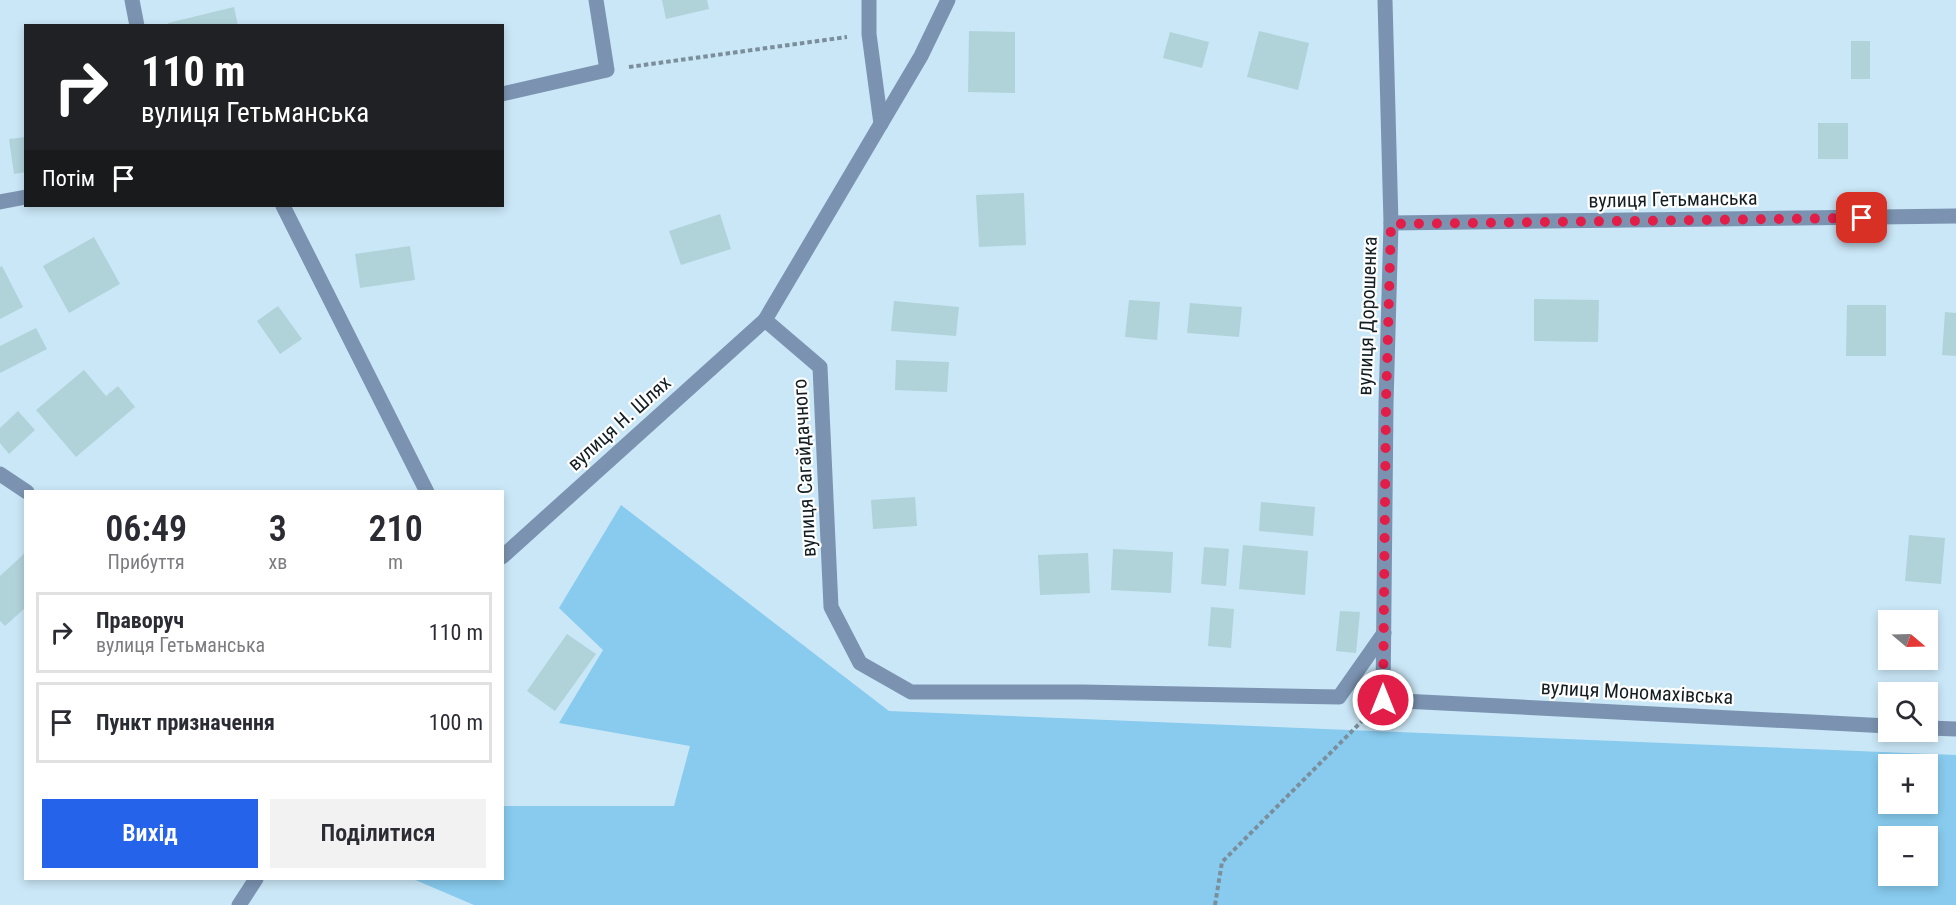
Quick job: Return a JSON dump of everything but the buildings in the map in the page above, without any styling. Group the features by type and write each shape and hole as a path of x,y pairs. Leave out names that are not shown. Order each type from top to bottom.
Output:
{"street":[{"path":"132,0 137,24"},
{"path":"504,94 607,70 596,0"},
{"path":"869,0 869,34 880,124"},
{"path":"765,320 921,56 948,0"},
{"name":"вулиця Дорошенка","path":"1383,700 1386,404 1391,224 1385,0"},
{"path":"0,202 24,197"},
{"path":"284,207 427,490"},
{"name":"вулиця Гетьманська","path":"1391,224 1956,216"},
{"name":"вулиця Н. Шлях","path":"504,555 765,320"},
{"name":"вулиця Сагайдачного","path":"765,320 820,367 831,607 860,663 911,692 1083,692 1339,697 1384,633"},
{"path":"0,474 24,490"},
{"name":"вулиця Мономахівська","path":"1383,700 1878,725"},
{"path":"1938,728 1956,729"},
{"path":"239,905 255,880"}],"path":[{"path":"607,70 869,34"},
{"path":"1215,905 1222,862 1383,700"}],"shaded area":[{"path":"621,505 889,711 1932,754 1878,754 1878,814 1938,814 1938,754 1956,755 1956,905 474,905 415,880 504,880 504,806 674,806 690,746 559,723 603,650 559,608"}],"route":[{"path":"1383,700 1386,404 1391,224 1862,218"}]}
